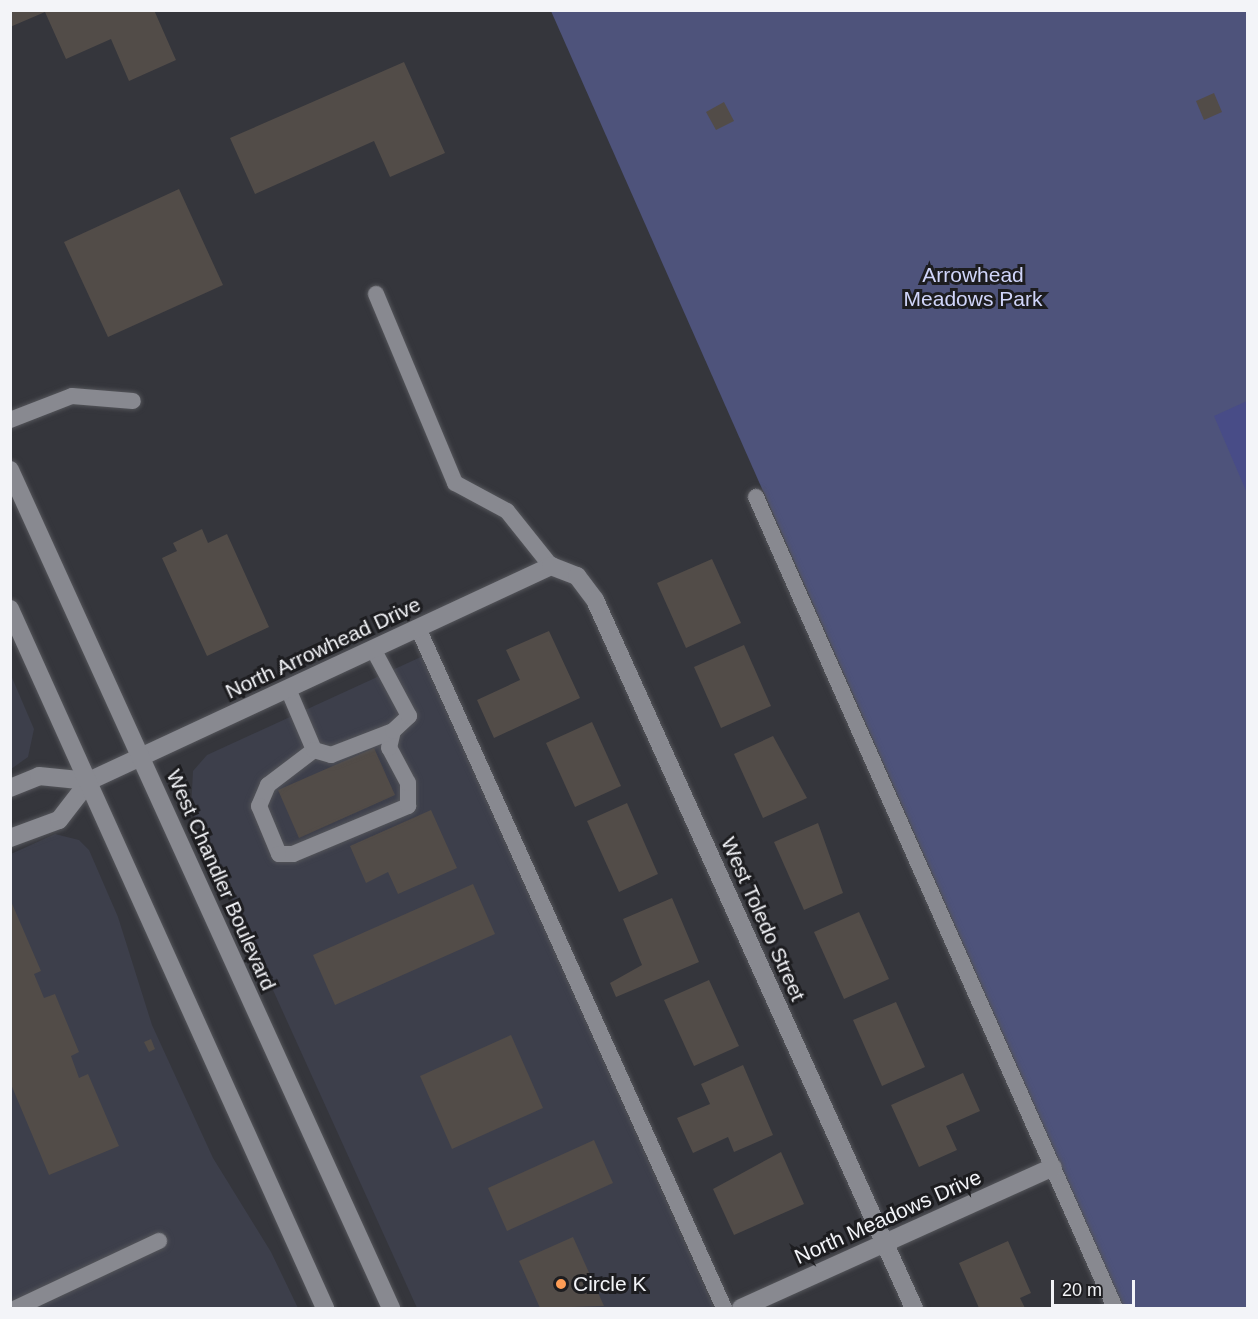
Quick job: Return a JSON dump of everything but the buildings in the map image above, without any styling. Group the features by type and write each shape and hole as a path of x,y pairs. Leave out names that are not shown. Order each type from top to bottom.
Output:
{"street":[{"name":"West Chandler Boulevard","path":"10,470 391,1308"},
{"name":"North Arrowhead Drive","path":"89,781 551,566"},
{"name":"West Toledo Street","path":"551,566 577,576 595,600 914,1308"},
{"path":"10,609 325,1308"},
{"path":"10,788 39,776 89,781"},
{"path":"10,838 59,819 89,781"},
{"name":"North Meadows Drive","path":"741,1308 1053,1167"}],"lane":[{"path":"376,294 455,483 507,511 551,566"},
{"path":"10,420 72,396 133,401"},
{"path":"756,497 1115,1308"},
{"path":"418,628 724,1308"},
{"path":"314,750 331,755 393,731 409,716 373,650"},
{"path":"288,689 314,750"},
{"path":"314,750 268,785 259,806 279,854 293,854 408,807 408,783 389,748 393,731"},
{"path":"16,1308 159,1241"}],"shaded area":[{"path":"1247,401 1247,493 1214,416"},
{"path":"423,656 714,1308 417,1308 191,809 193,771 207,755"},
{"path":"10,673 34,729 28,757 11,769"},
{"path":"55,834 79,840 89,850 118,917 152,1025 213,1158 271,1252 298,1308 11,1308 11,854"}],"green space":[{"name":"Arrowhead Meadows Park","path":"551,11 1247,11 1247,1308 1124,1308"}],"place":[{"name":"Circle K","path":"561,1284"}]}
